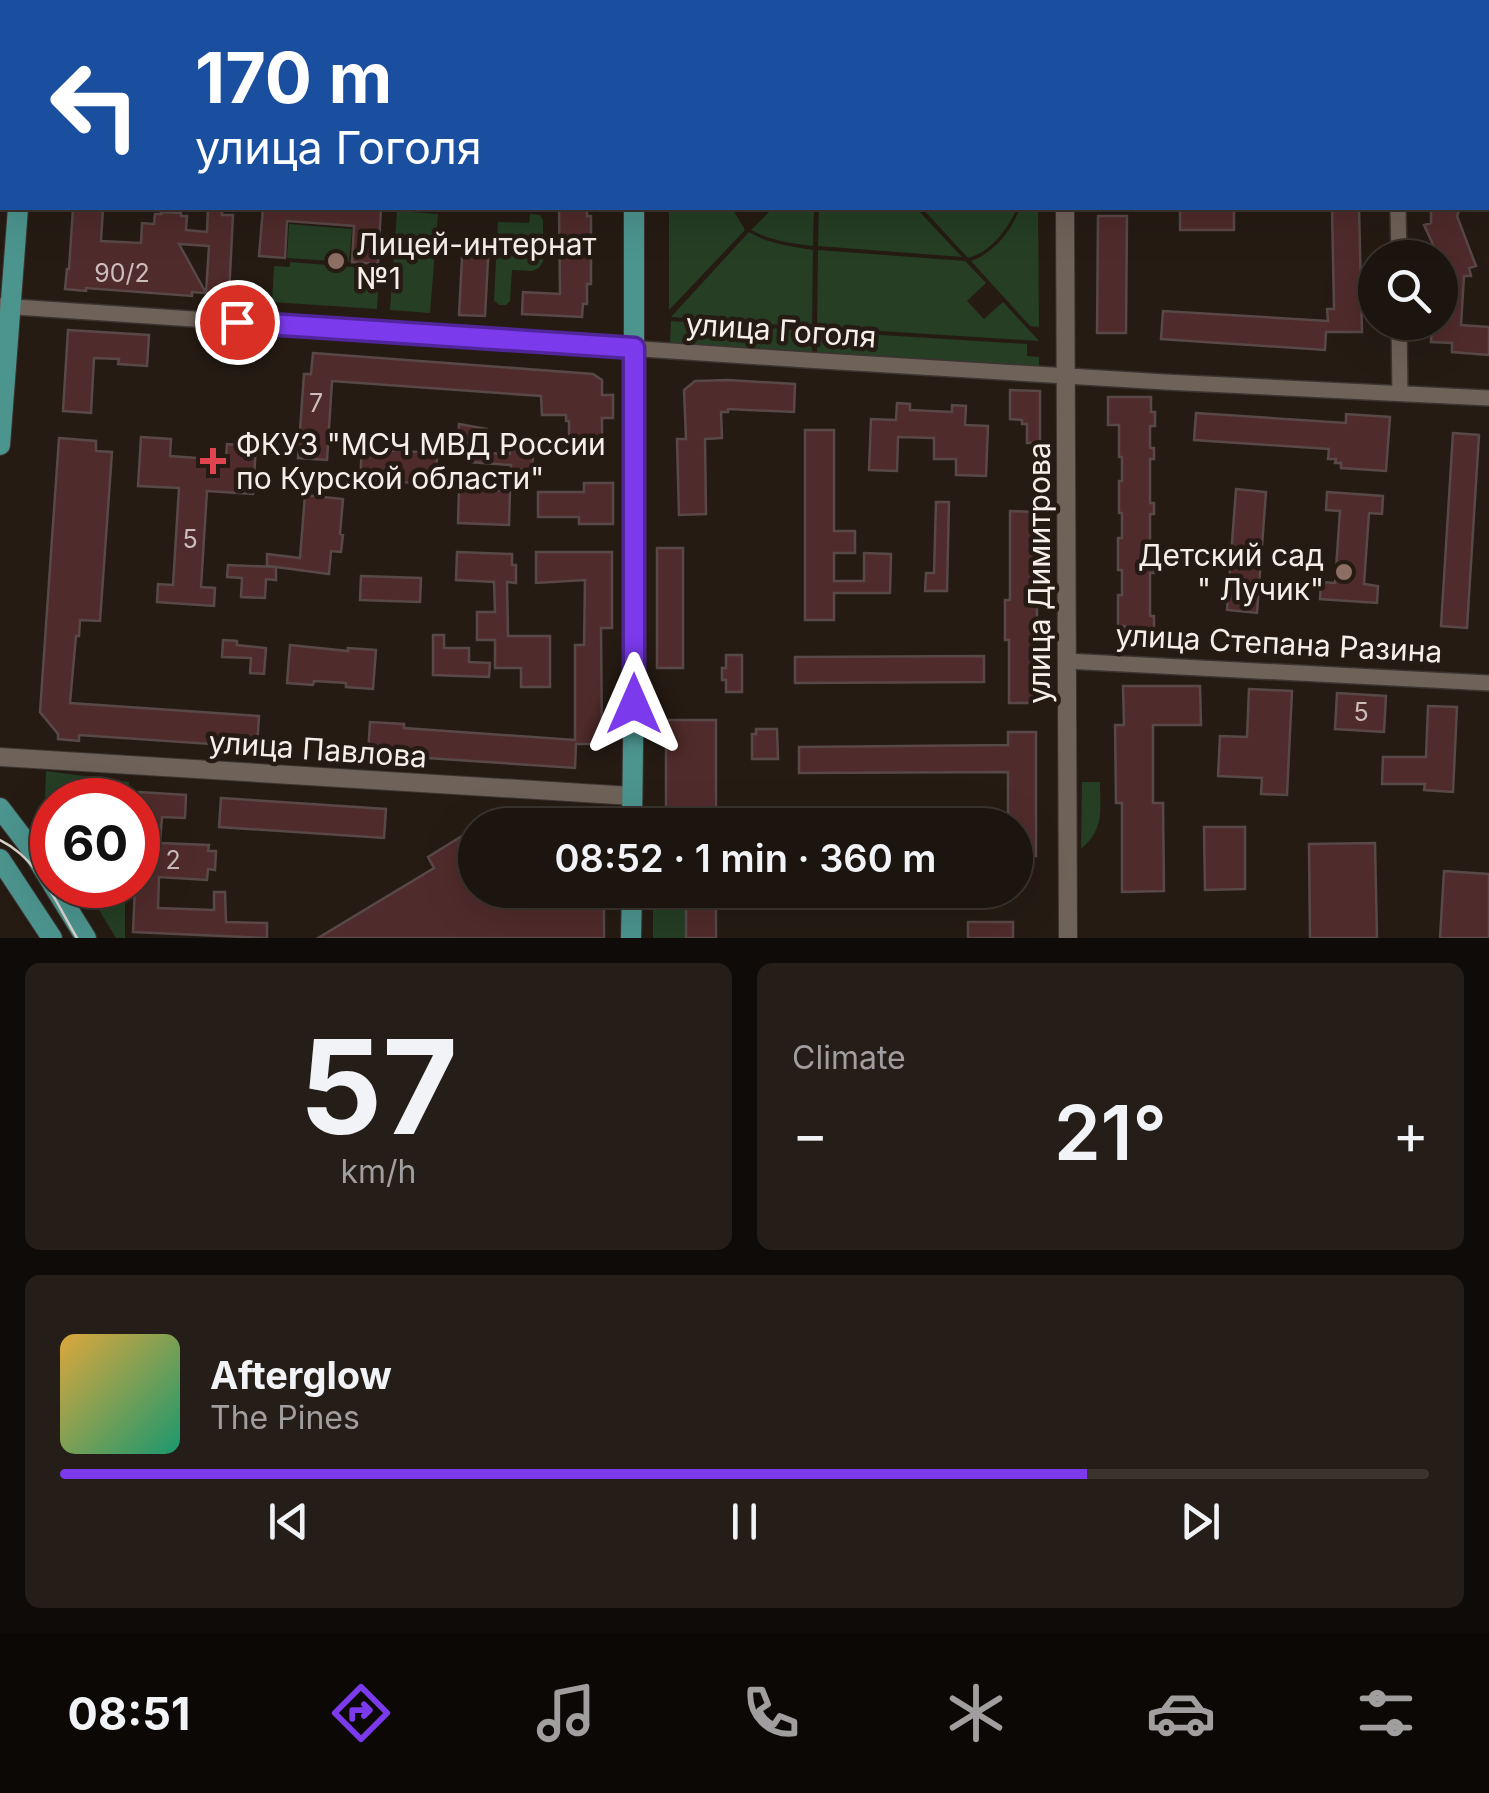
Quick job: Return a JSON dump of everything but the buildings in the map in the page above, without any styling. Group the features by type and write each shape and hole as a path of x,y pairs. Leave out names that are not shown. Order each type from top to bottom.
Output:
{"main road":[{"path":"0,445 5,306 18,210"},
{"path":"632,808 634,210"},
{"name":"улица Димитрова","path":"1064,210 1068,938"},
{"name":"улица Павлова","path":"0,757 632,796"},
{"path":"0,808 30,846"},
{"path":"0,824 30,846"},
{"path":"0,859 52,938"},
{"path":"68,908 86,938"},
{"path":"632,908 632,938"}],"street":[{"path":"1398,210 1399,240"},
{"name":"улица Гоголя","path":"5,306 1066,376 1489,398"},
{"path":"1399,340 1400,393"},
{"name":"улица Степана Разина","path":"1066,661 1489,682"}],"green space":[{"path":"669,210 733,210 745,230 669,310"},
{"path":"771,210 814,210 813,246 751,230"},
{"path":"819,210 918,210 962,257 818,246"},
{"path":"924,210 1016,210 998,239 968,258"},
{"path":"1019,210 1038,210 1039,327 1030,326 971,261 1001,240"},
{"path":"397,211 438,214 430,313 390,310"},
{"path":"530,214 540,215 543,220 543,261 532,271 512,270 510,301 499,305 494,300 498,222 529,223"},
{"path":"289,224 352,229 349,262 287,258"},
{"path":"749,232 772,242 813,250 812,327 671,317"},
{"path":"818,250 965,261 986,283 967,301 984,319 1003,302 1039,341 817,327"},
{"path":"290,262 365,268 366,272 379,273 377,309 272,302 274,266 290,267"},
{"path":"671,321 812,331 812,353 670,343"},
{"path":"817,331 1027,344 1027,356 1039,357 1039,369 817,353"},
{"path":"46,771 99,778 46,778"},
{"path":"1082,782 1100,782 1100,810 1098,826 1081,849"},
{"path":"98,908 125,908 125,938 116,938"},
{"path":"653,908 686,908 686,938 653,938"}],"tram line":[{"path":"0,840 36,870 77,938"}],"place":[{"name":"Лицей-интернат №1","path":"336,261"},
{"name":"ФКУЗ \"МСЧ МВД России по Курской области\"","path":"213,461"},
{"name":"Детский сад \" Лучик\"","path":"1344,572"}],"route":[{"path":"237,322 634,348 634,704"}]}
